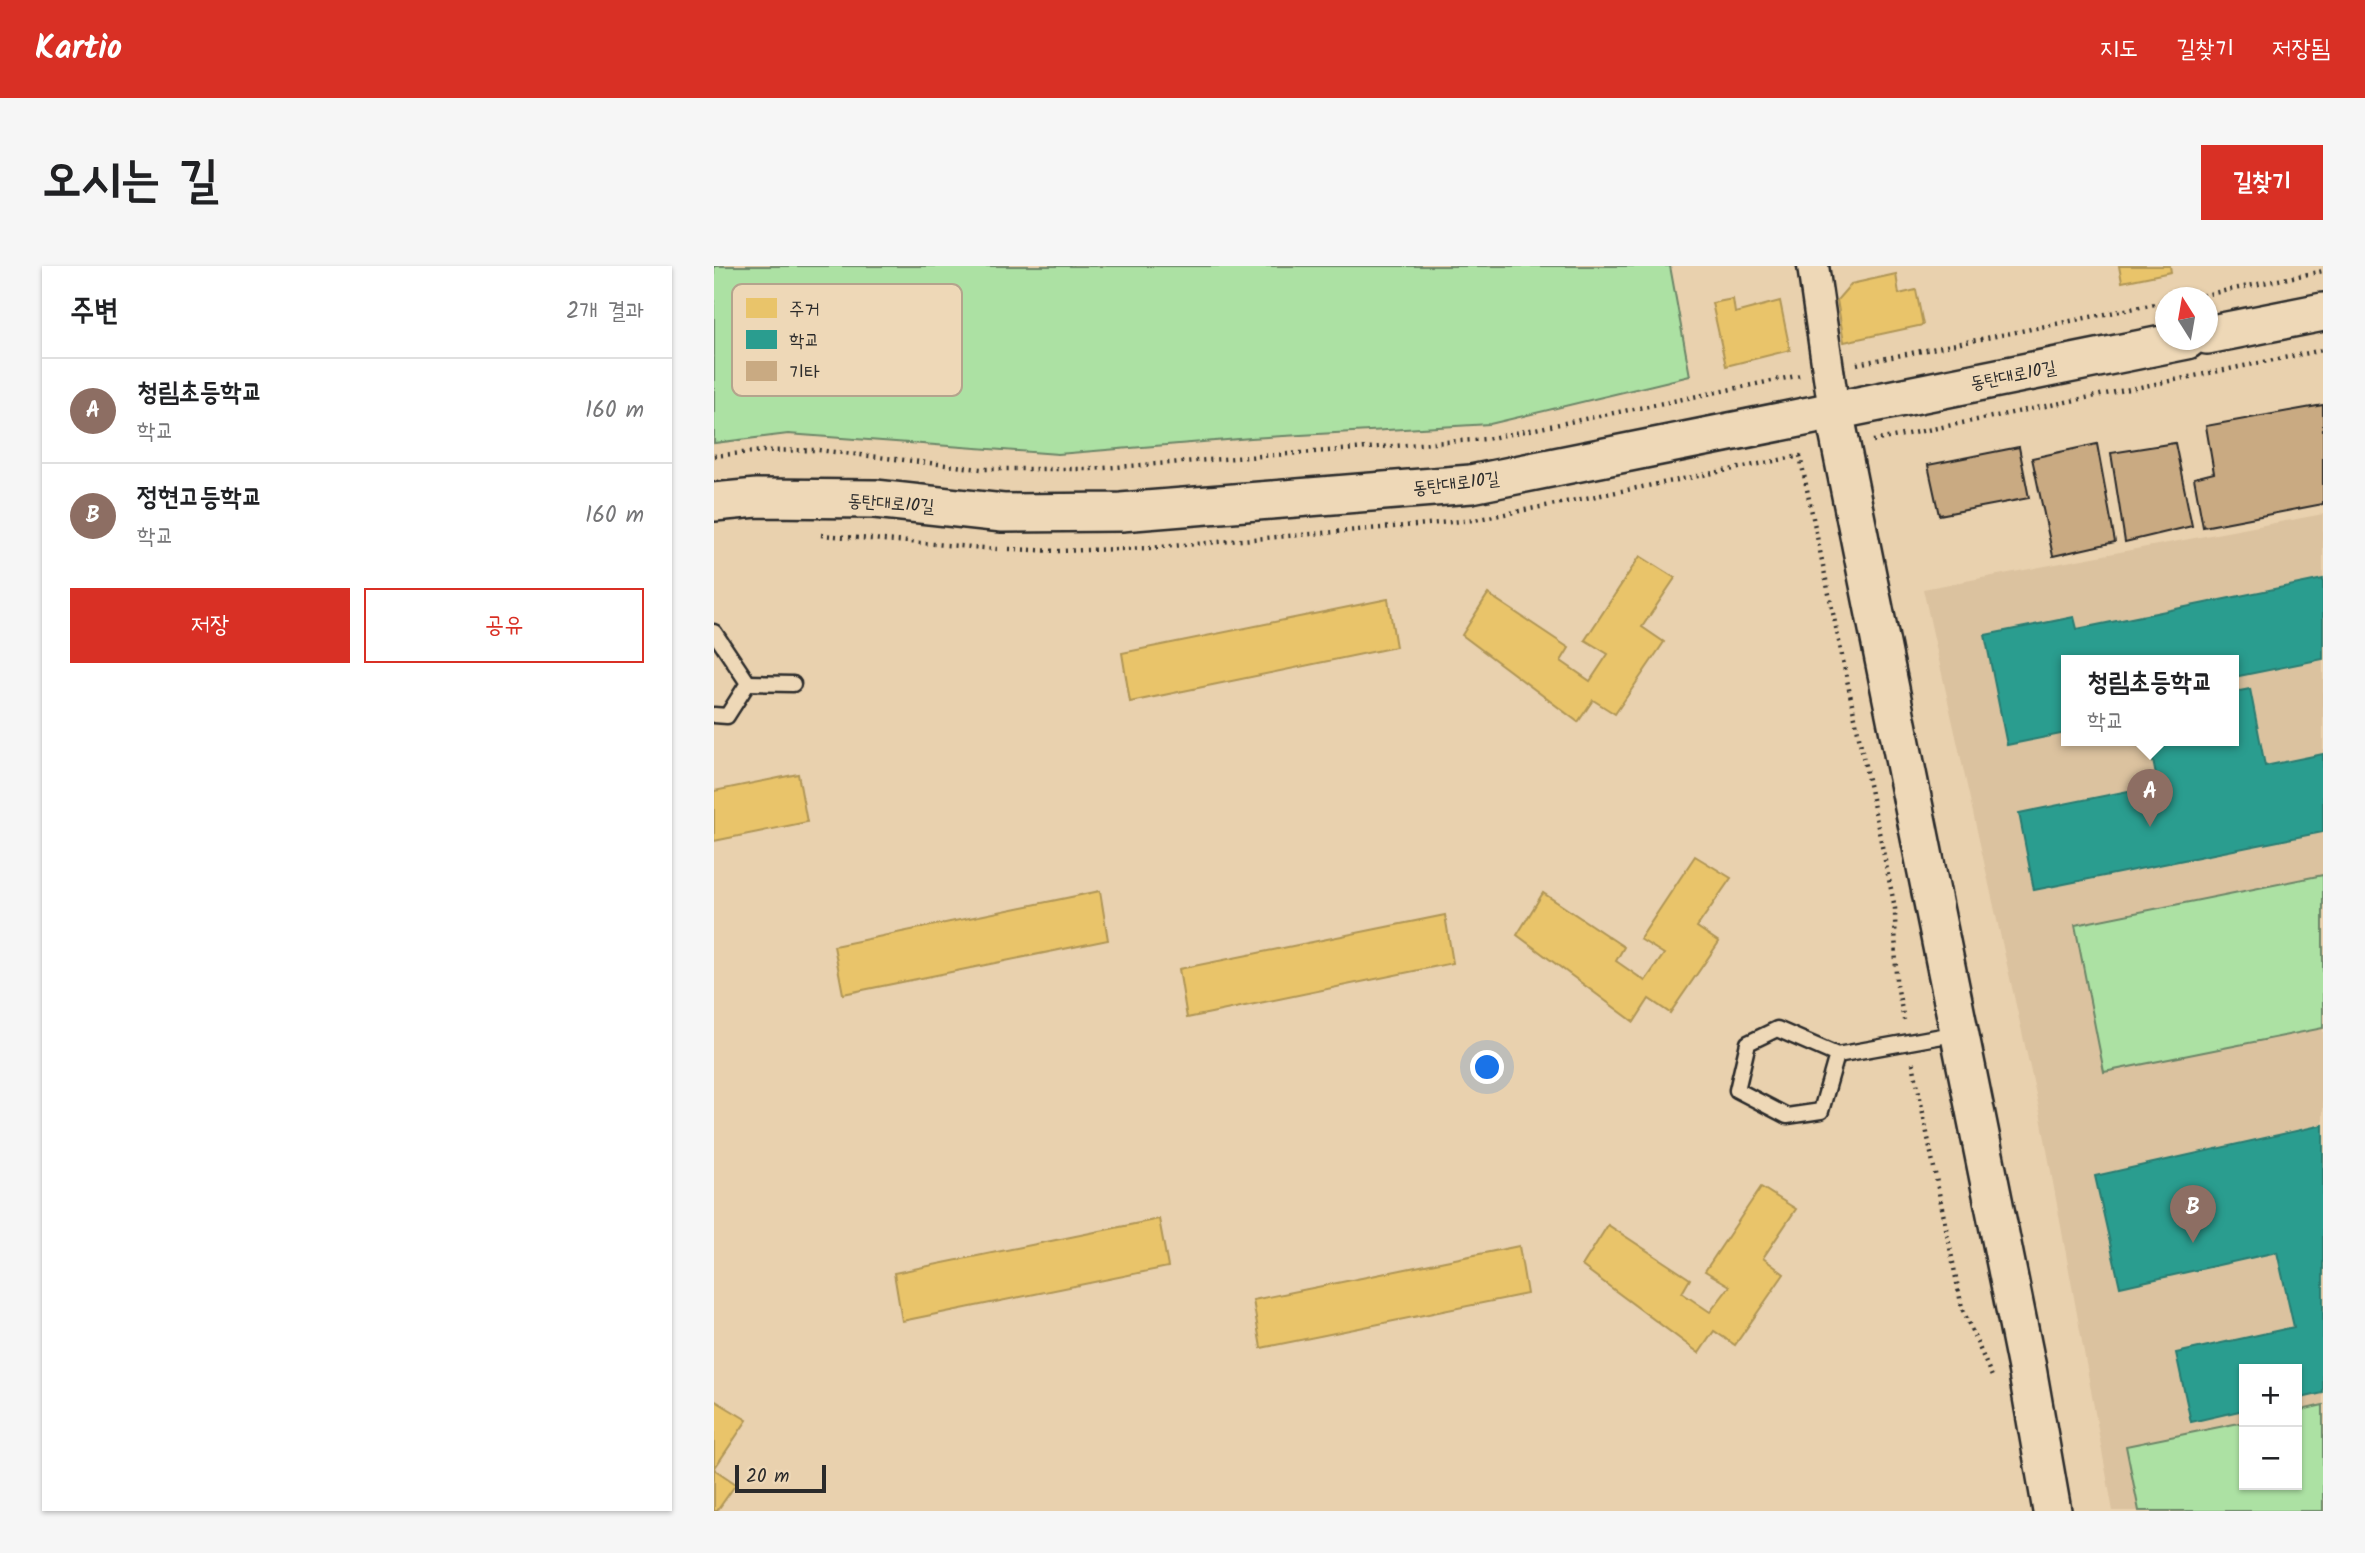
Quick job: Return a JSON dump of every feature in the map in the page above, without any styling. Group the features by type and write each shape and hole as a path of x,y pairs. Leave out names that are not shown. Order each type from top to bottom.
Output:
{"street":[{"path":"1821,267 1828,370 1834,411 2027,1368 2052,1511"},
{"path":"2218,333 2323,312"},
{"name":"동탄대로10길","path":"714,502 757,498 875,499 1003,513 1121,512 1457,485 2155,346"}],"lane":[{"path":"714,632 748,682"},
{"path":"748,682 793,684"},
{"path":"714,715 727,716 748,682"},
{"path":"1837,1055 1821,1111 1787,1116 1738,1090 1748,1043 1777,1029 1837,1055 1960,1033"}],"path":[{"path":"2218,292 2323,271"},
{"path":"714,456 762,451 818,450 981,468 1090,469 1486,439 2155,304"},
{"path":"1872,441 2323,350"},
{"path":"814,534 962,547 1059,551 1149,548 1402,528 1474,520 1800,456 1895,908 1896,980 1962,1308 1996,1393"}],"shaded area":[{"path":"2323,514 2323,1511 2113,1511 2041,1117 1923,589"}],"green space":[{"path":"714,266 1670,266 1690,376 1490,424 1251,438 1058,454 788,434 714,443"},
{"path":"2323,875 2323,1028 2104,1072 2075,925"},
{"path":"2323,1405 2323,1511 2139,1511 2126,1446 2239,1423 2239,1490 2302,1490 2302,1410"}],"building: 주거":[{"path":"2119,266 2170,266 2171,272 2122,282"},
{"path":"1896,274 1899,294 1916,290 1923,325 1844,342 1837,300 1851,284"},
{"path":"1733,299 1735,313 1780,301 1790,350 1726,366 1712,303"},
{"path":"1640,556 1675,578 1642,627 1664,642 1615,714 1593,700 1578,722 1462,635 1488,594 1569,648 1561,661 1590,681 1608,654 1585,640"},
{"path":"1388,599 1396,647 1130,702 1122,653"},
{"path":"798,774 807,822 714,841 714,791"},
{"path":"1695,856 1731,878 1697,927 1719,942 1670,1013 1649,999 1634,1022 1517,935 1543,893 1624,947 1616,961 1645,981 1664,954 1640,939"},
{"path":"1100,891 1108,940 843,994 834,946"},
{"path":"1445,915 1453,963 1187,1018 1179,969"},
{"path":"1761,1187 1796,1209 1763,1258 1784,1274 1735,1345 1714,1331 1699,1353 1582,1266 1608,1225 1690,1279 1682,1293 1710,1312 1730,1286 1705,1271"},
{"path":"1159,1219 1168,1267 902,1321 894,1273"},
{"path":"1519,1246 1527,1294 1261,1348 1253,1300"},
{"path":"714,1400 747,1420 714,1469"},
{"path":"714,1469 736,1484 717,1511 714,1511"}],"building: 학교":[{"path":"2323,579 2323,659 2239,676 2239,655 2061,655 2061,734 2007,745 1985,635 2074,617 2077,629"},
{"path":"2250,689 2265,766 2323,754 2323,832 2034,890 2019,813 2158,785 2150,746 2239,746 2239,691"},
{"path":"2323,1125 2323,1393 2302,1398 2302,1364 2239,1364 2239,1411 2191,1422 2176,1353 2294,1327 2277,1252 2120,1287 2095,1176"}],"building: 기타":[{"path":"2323,405 2323,504 2203,527 2194,478 2214,473 2206,426"},
{"path":"2175,443 2192,526 2125,542 2111,453"},
{"path":"2097,444 2115,542 2053,556 2032,458"},
{"path":"2019,447 2029,498 1939,515 1928,465"}],"place":[{"name":"청림초등학교","path":"2150,827"},
{"name":"정현고등학교","path":"2193,1243"}]}
